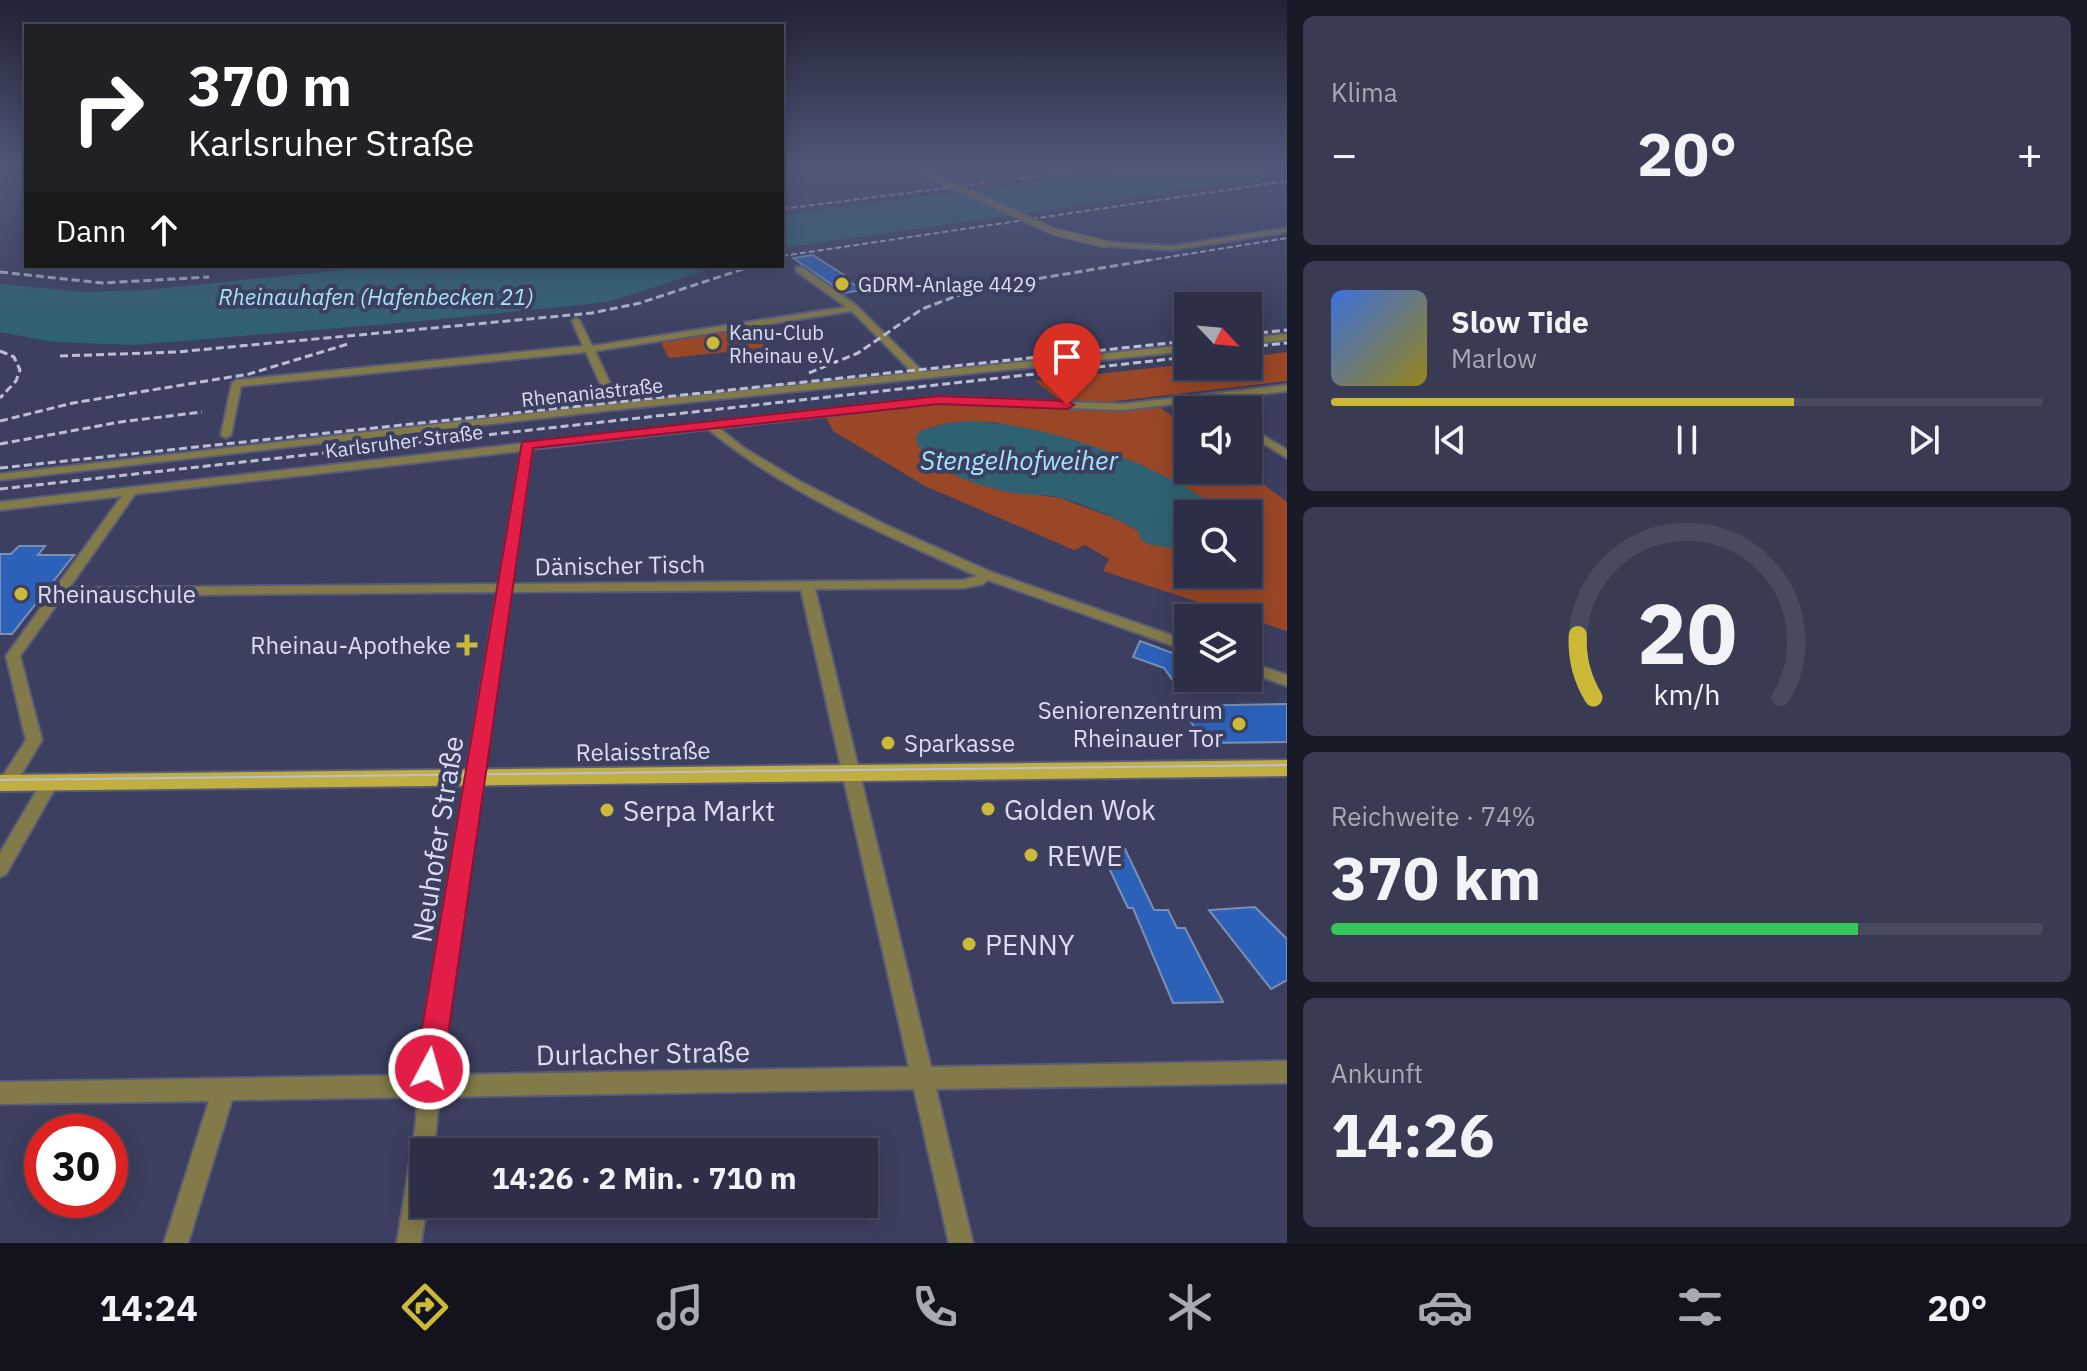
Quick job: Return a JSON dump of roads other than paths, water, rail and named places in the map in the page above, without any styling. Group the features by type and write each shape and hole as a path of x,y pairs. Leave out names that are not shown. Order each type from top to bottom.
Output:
{"main road":[{"name":"Relaisstraße","path":"3,783 1287,768"}],"street":[{"path":"1042,226 1105,244 1172,248 1287,230"},
{"path":"799,269 854,308 920,375"},
{"path":"226,435 237,383 666,339 854,308"},
{"path":"576,321 611,396"},
{"path":"1262,340 1287,337"},
{"name":"Rhenaniastraße","path":"0,477 1174,349"},
{"name":"Karlsruher Straße","path":"1227,396 1287,388"},
{"name":"Karlsruher Straße","path":"0,506 939,400 1123,407 1174,402"},
{"path":"709,425 740,450 795,483 884,529 986,575 1174,641"},
{"path":"1262,438 1287,455"},
{"name":"Neuhofer Straße","path":"409,1243 427,1123 430,1051 527,445"},
{"path":"3,783 34,740 6,656 60,592 131,491"},
{"name":"Dänischer Tisch","path":"60,592 964,584 978,581 986,575"},
{"path":"807,586 961,1243"},
{"path":"1262,672 1287,681"},
{"path":"0,869 50,783"},
{"name":"Durlacher Straße","path":"0,1093 1287,1072"},
{"path":"176,1243 224,1089"}],"water":[{"path":"784,226 936,226 784,248"},
{"name":"Rheinauhafen (Hafenbecken 21)","path":"362,268 715,268 607,302 422,321 134,345 53,342 0,332 0,284 84,292 147,290"},
{"name":"Stengelhofweiher","path":"971,421 1003,424 1071,439 1138,464 1206,500 1174,500 1174,548 1151,545 1141,540 1138,530 1078,503 992,488 943,468 920,449 916,437 920,431 947,423"}],"tram line":[{"path":"0,780 1287,765"}],"railway":[{"path":"784,256 984,226"},
{"path":"1138,262 1287,238"},
{"path":"809,373 858,353 922,309 975,289 1150,260"},
{"path":"60,356 177,352 592,313 640,303 746,268"},
{"path":"0,272 102,283 209,277"},
{"path":"1262,333 1287,330"},
{"path":"0,468 1174,342"},
{"path":"1262,346 1287,343"},
{"path":"0,421 73,403 249,374 348,344"},
{"path":"0,351 14,357 20,370 16,381 0,398"},
{"path":"0,489 1174,359"},
{"path":"0,444 120,422 202,412"}],"place":[{"name":"GDRM-Anlage 4429","path":"842,284"},
{"name":"Kanu-Club Rheinau e.V.","path":"713,343"},
{"name":"Rheinauschule","path":"21,594"},
{"name":"Rheinau-Apotheke","path":"467,645"},
{"name":"Seniorenzentrum Rheinauer Tor","path":"1239,724"},
{"name":"Sparkasse","path":"888,743"},
{"name":"Golden Wok","path":"988,809"},
{"name":"Serpa Markt","path":"607,810"},
{"name":"REWE","path":"1031,855"},
{"name":"PENNY","path":"969,944"}]}
